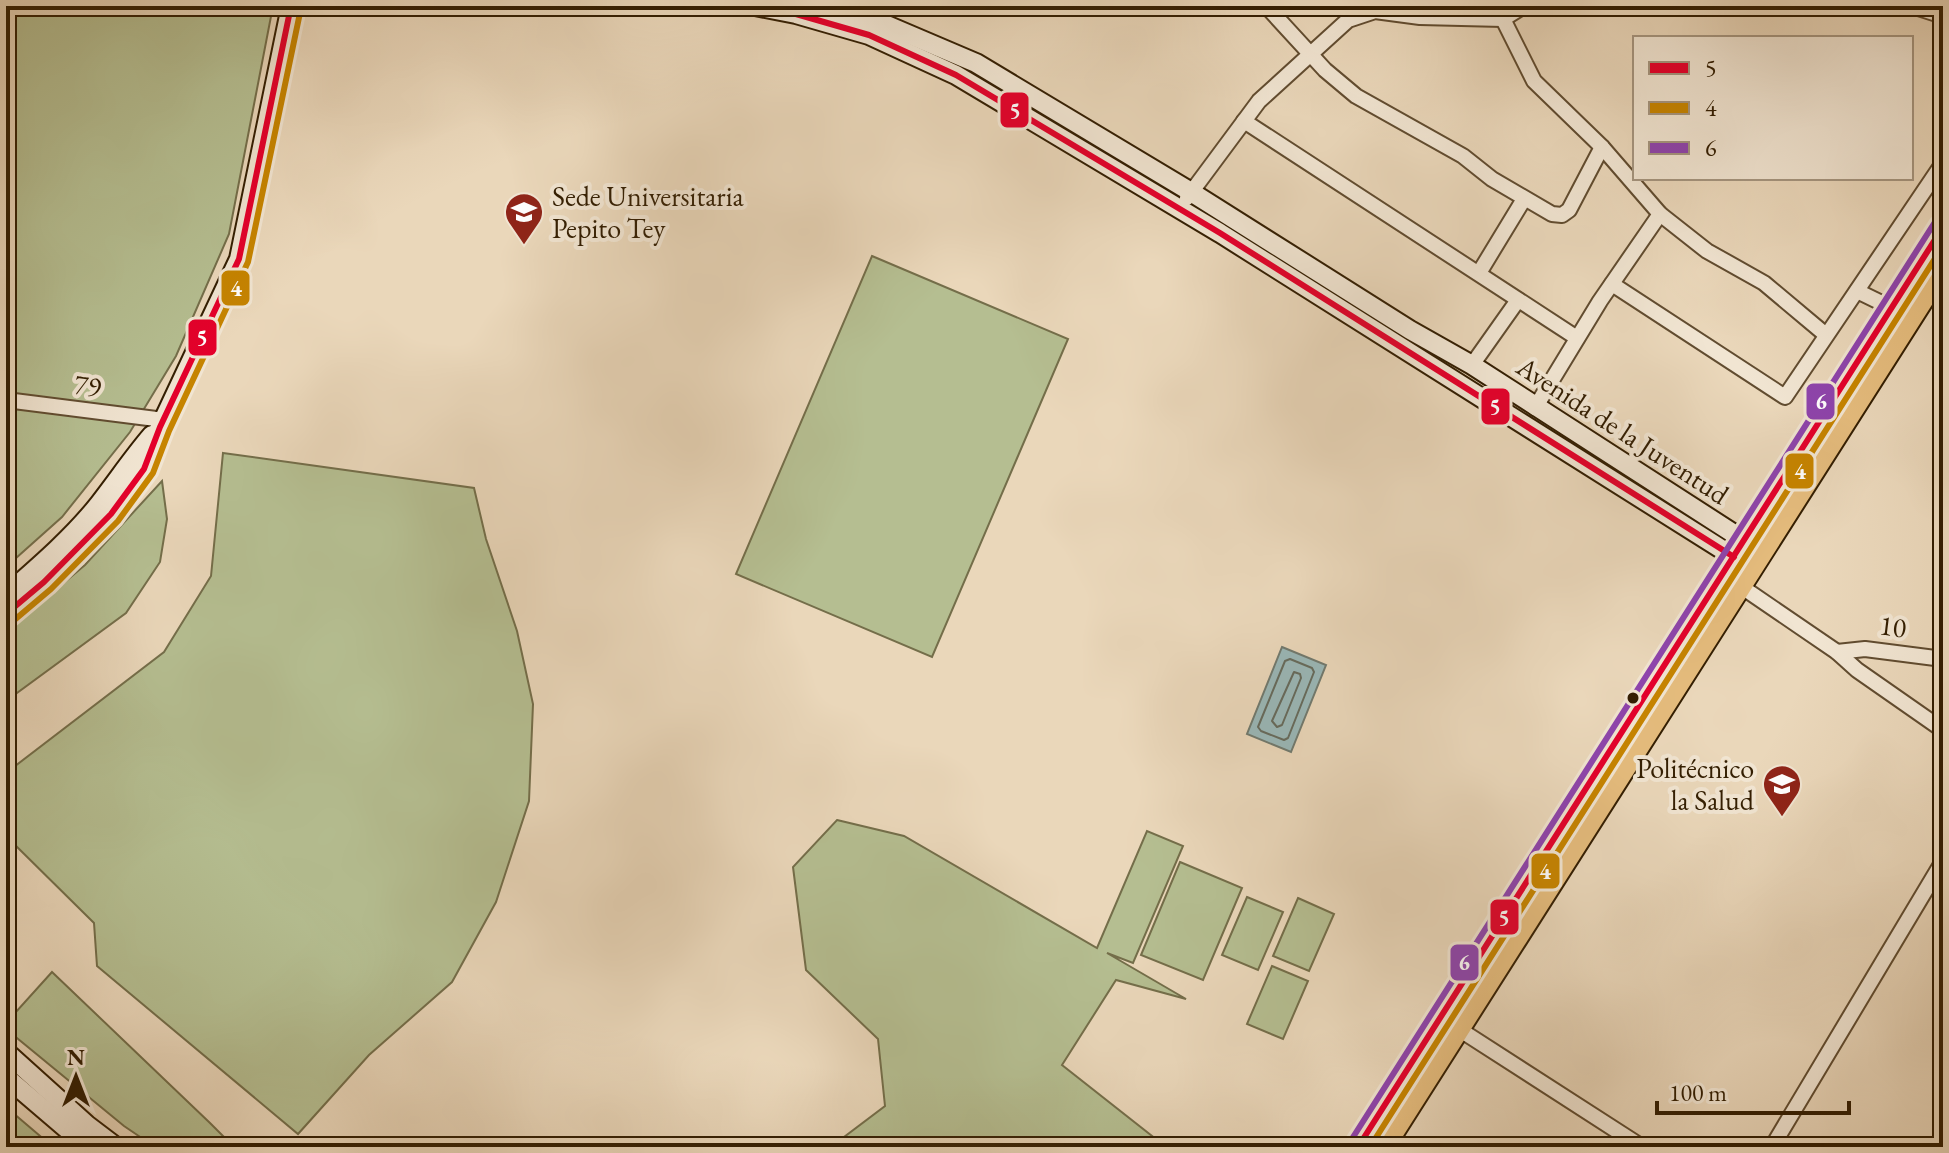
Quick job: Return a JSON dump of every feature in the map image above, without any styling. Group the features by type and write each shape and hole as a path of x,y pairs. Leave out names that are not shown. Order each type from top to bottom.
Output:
{"main road":[{"path":"6,614 44,582 111,514 144,469 239,259 291,6"},
{"name":"Avenida de la Juventud","path":"755,6 875,20 956,75 1179,207 1431,366 1744,553"},
{"name":"Avenida de la Juventud","path":"828,6 875,20 976,63 1472,365 1744,553"},
{"path":"1383,1147 1450,1023 1744,553 1902,313 1943,227"},
{"path":"1902,313 1943,267"},
{"path":"1431,366 1442,348"},
{"path":"6,595 33,572 98,505 162,424"},
{"path":"1358,1147 1450,1023 1739,585 1744,553"},
{"path":"6,1052 80,1139"},
{"path":"6,1077 80,1139 116,1147"}],"street":[{"path":"1179,207 1259,101 1348,20 1375,11 1467,12 1503,19 1524,6"},
{"path":"1912,6 1943,16"},
{"path":"1269,9 1309,55 1356,96 1378,105 1463,156 1492,179 1552,214 1562,215 1569,210 1602,147"},
{"path":"1503,19 1534,81 1602,147 1660,214 1707,251 1764,283 1826,335"},
{"path":"1244,121 1577,338"},
{"path":"1612,284 1785,397 1943,163"},
{"path":"1479,273 1524,199"},
{"path":"1535,408 1577,338 1660,214"},
{"path":"1857,291 1902,313"},
{"path":"1472,365 1518,300"},
{"name":"79","path":"6,400 162,424"},
{"path":"1739,585 1943,730"},
{"name":"10","path":"1837,652 1865,649 1943,659"},
{"path":"1772,1147 1943,861"},
{"path":"1450,1023 1642,1147"}],"green space":[{"path":"6,6 273,6 229,234 176,356 130,432 62,517 6,567"},
{"path":"872,256 1068,339 932,657 736,574"},
{"path":"223,453 474,488 486,539 517,631 533,704 529,801 496,902 452,982 369,1055 298,1134 97,966 94,923 6,836 6,773 164,652 211,576"},
{"path":"162,481 167,519 160,562 126,613 6,701 6,631 85,565"},
{"path":"837,820 904,836 1097,948 1147,831 1183,846 1133,963 1107,953 1186,999 1116,980 1062,1065 1166,1147 807,1147 836,1143 885,1106 878,1039 806,970 793,867"},
{"path":"1180,862 1242,888 1203,980 1141,955"},
{"path":"1247,897 1283,912 1258,970 1222,955"},
{"path":"1298,898 1334,914 1309,971 1273,956"},
{"path":"1272,966 1308,981 1283,1039 1247,1024"},
{"path":"52,972 234,1147 155,1147 124,1126 6,1029 6,1023"},
{"path":"6,1107 53,1147 6,1147"}],"water":[{"path":"1282,647 1326,665 1291,752 1247,734"}],"transit line":[{"name":"5","path":"6,614 44,582 111,514 144,469 160,427 239,259 291,6"},
{"name":"5","path":"755,6 869,35 956,75 1220,233 1734,557"},
{"name":"4","path":"12,622 51,589 118,521 153,473 169,431 248,262 301,8"},
{"name":"6","path":"1350,1142 1935,222"},
{"name":"5","path":"1358,1147 1943,227"},
{"name":"4","path":"1370,1147 1943,246"}],"place":[{"name":"Sede Universitaria Pepito Tey","path":"524,246"},
{"name":"Politécnico la Salud","path":"1782,818"}]}
